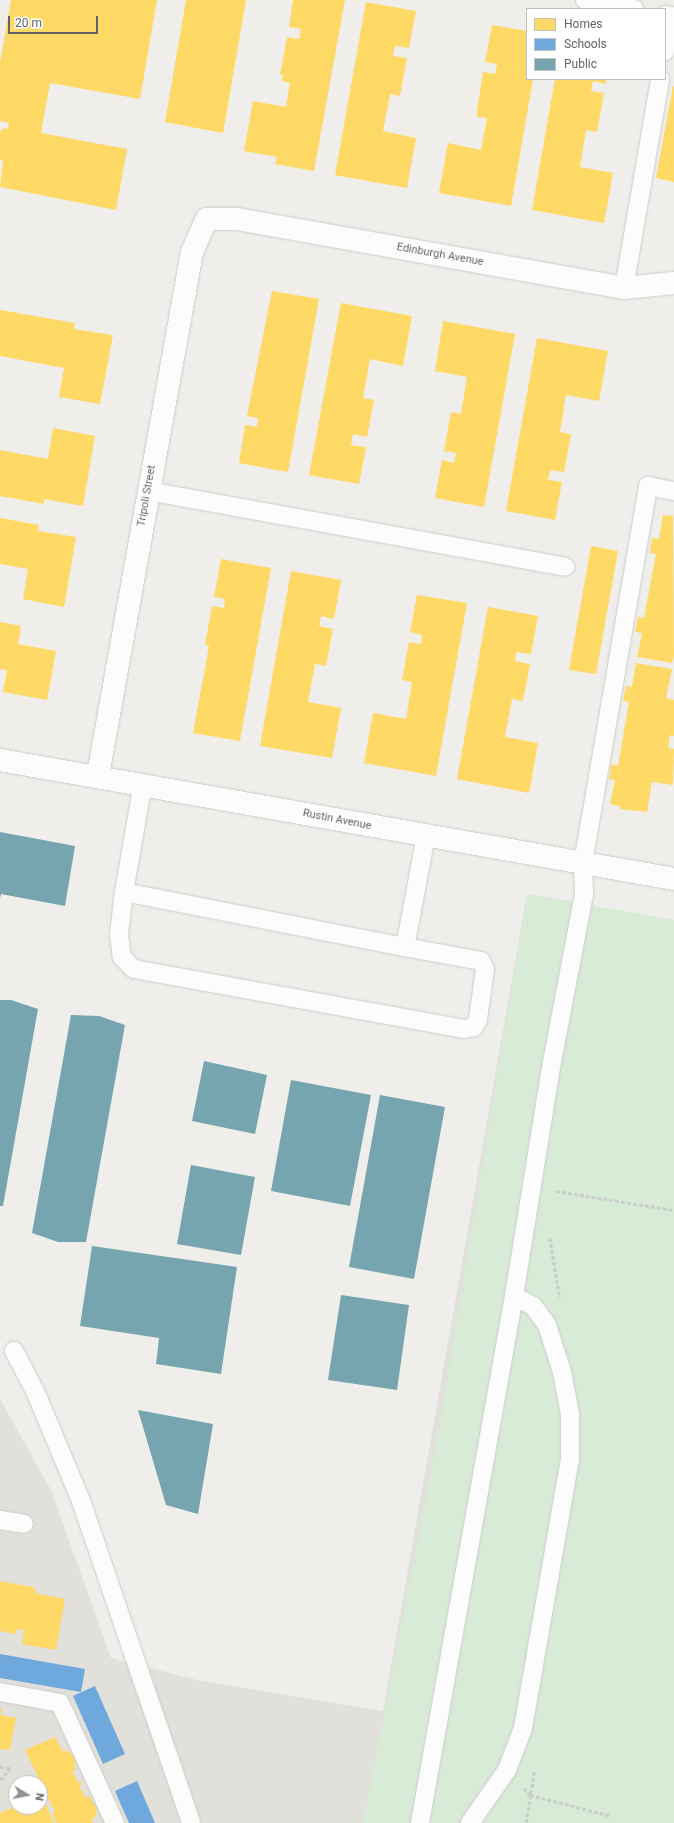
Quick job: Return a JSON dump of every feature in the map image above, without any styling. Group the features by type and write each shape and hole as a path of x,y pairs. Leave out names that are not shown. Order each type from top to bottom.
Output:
{"street":[{"name":"Edinburgh Avenue","path":"207,219 237,219 624,288 674,283"},
{"name":"Tripoli Street","path":"98,775 192,252 207,219"},
{"name":"Rustin Avenue","path":"0,760 98,775 426,836 674,879"}],"lane":[{"path":"585,0 629,8"},
{"path":"666,15 671,16 666,45"},
{"path":"624,288 660,80"},
{"path":"420,1823 514,1296 553,1055 584,894 583,863 648,486 674,491"},
{"path":"148,491 565,567"},
{"path":"124,892 481,961 485,969 478,1019 474,1027 464,1029 134,969 122,957 119,934 124,892 143,783"},
{"path":"405,947 426,836"},
{"path":"470,1823 507,1770 523,1728 570,1460 570,1414 562,1372 547,1325 533,1306 514,1296"},
{"path":"14,1351 38,1398 81,1501 191,1823"},
{"path":"0,1520 24,1524"},
{"path":"0,1692 60,1703 115,1823"}],"path":[{"path":"554,1191 562,1190 674,1210"},
{"path":"0,1767 11,1768 0,1781"},
{"path":"507,1770 530,1795 611,1816"}],"shaded area":[{"path":"527,894 674,920 674,1823 0,1823 0,1399 51,1490 111,1658 197,1680 383,1711"}],"green space":[{"path":"527,894 674,920 674,1823 363,1823 437,1442"}],"building: Homes":[{"path":"11,0 157,0 140,99 50,83 41,133 127,149 116,210 0,187 3,160 0,160 0,132 3,128 8,129 9,123 0,121 0,63"},
{"path":"186,0 246,0 223,133 165,122"},
{"path":"293,0 345,0 314,171 275,164 277,157 244,151 253,101 286,107 290,83 282,81 283,75 280,75 287,37 299,39 301,29 289,27"},
{"path":"366,2 416,11 409,48 395,46 393,56 407,58 400,96 390,94 383,131 416,138 407,188 335,175"},
{"path":"492,25 526,31 526,80 533,80 511,206 439,193 448,143 481,150 487,118 477,117 483,72 495,74 497,64 485,62"},
{"path":"555,80 606,80 606,84 593,81 591,91 604,93 597,132 586,130 580,167 613,173 604,223 532,210"},
{"path":"674,86 674,182 656,178"},
{"path":"272,291 319,299 288,472 239,463 245,425 257,427 258,418 247,416"},
{"path":"341,303 412,316 403,366 370,359 363,398 374,400 367,437 353,434 351,445 366,447 359,484 309,475"},
{"path":"0,310 75,323 74,329 113,335 100,404 59,397 64,368 0,356"},
{"path":"443,321 515,334 484,507 435,498 442,460 454,463 456,453 444,451 451,412 461,414 467,377 435,371"},
{"path":"537,338 608,351 599,401 566,395 560,432 571,434 564,472 550,470 548,480 562,482 555,520 506,511"},
{"path":"53,428 95,436 83,506 44,499 44,504 0,496 0,450 48,459"},
{"path":"673,514 674,656 672,663 637,657 642,633 635,632 638,617 644,618 656,554 650,553 652,538 659,539 663,515 672,516"},
{"path":"0,518 39,525 38,531 76,537 64,607 23,599 28,569 0,564"},
{"path":"591,546 618,551 596,674 569,670"},
{"path":"221,559 271,568 240,741 193,733 209,646 205,645 212,606 224,608 225,599 214,597"},
{"path":"291,571 341,580 334,619 321,616 319,626 333,629 326,666 315,664 308,702 341,708 332,758 260,746"},
{"path":"417,595 467,603 436,776 364,763 373,713 406,719 412,682 402,680 409,642 421,644 422,635 410,632"},
{"path":"488,607 538,616 531,654 516,652 515,661 530,664 523,701 512,699 505,737 538,743 529,793 457,779"},
{"path":"0,622 21,626 18,644 56,651 47,700 3,692 7,670 0,669"},
{"path":"636,663 672,669 666,698 674,700 674,736 670,735 668,748 674,749 673,785 652,782 647,812 620,809 620,806 610,804 615,780 609,779 611,764 618,766 629,702 623,701 626,686 632,687"},
{"path":"0,1581 36,1588 35,1593 65,1599 56,1650 22,1644 24,1630 17,1629 16,1634 0,1631"},
{"path":"0,1708 2,1709 1,1715 16,1718 10,1750 0,1749"},
{"path":"55,1737 63,1752 68,1750 70,1754 72,1753 76,1763 74,1764 76,1769 72,1771 78,1783 81,1781 82,1784 79,1786 85,1798 89,1796 98,1810 95,1811 97,1816 91,1819 93,1823 56,1823 52,1813 55,1812 48,1798 48,1775 37,1775 25,1750"},
{"path":"8,1810 8,1815 48,1815 48,1810 54,1823 0,1823 0,1813"}],"building: Schools":[{"path":"0,1654 85,1669 81,1692 0,1678"},
{"path":"95,1686 125,1754 103,1764 73,1696"},
{"path":"137,1781 155,1823 129,1823 115,1791"}],"building: Public":[{"path":"0,832 75,846 65,906 1,894 0,898"},
{"path":"0,1000 11,1000 38,1009 3,1206 0,1206"},
{"path":"71,1015 99,1016 125,1025 86,1242 58,1242 32,1233"},
{"path":"204,1061 267,1075 255,1134 192,1121"},
{"path":"291,1080 371,1095 350,1206 271,1191"},
{"path":"380,1095 445,1107 414,1279 349,1267"},
{"path":"191,1165 255,1177 241,1255 177,1244"},
{"path":"92,1246 237,1267 221,1374 156,1364 159,1338 80,1326"},
{"path":"341,1295 409,1305 397,1390 328,1380"},
{"path":"138,1410 213,1424 198,1514 166,1505"}]}
